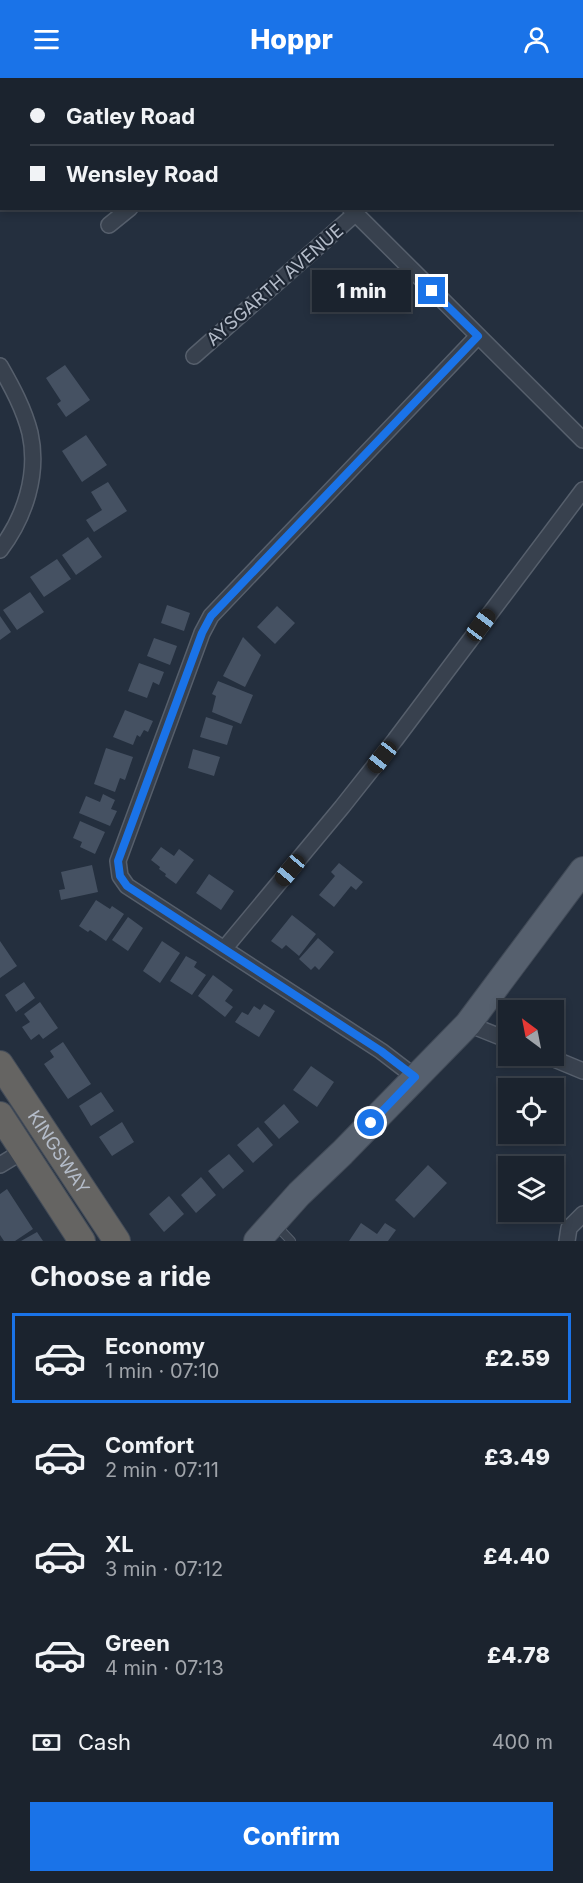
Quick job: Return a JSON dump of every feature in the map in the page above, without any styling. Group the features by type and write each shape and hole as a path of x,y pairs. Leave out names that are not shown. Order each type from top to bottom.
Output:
{"highway":[{"name":"KINGSWAY","path":"0,1064 117,1241"},
{"name":"KINGSWAY","path":"0,1116 82,1241"}],"main road":[{"path":"268,1235 300,1194 468,1024 583,870"}],"street":[{"path":"352,211 583,440"},
{"name":"AYSGARTH AVENUE","path":"194,356 352,211"},
{"path":"415,1077 381,1051 127,886 118,869 120,852 202,633 220,606 478,336"},
{"path":"0,366 24,415 32,450 31,481 27,498 20,519 0,550"},
{"path":"224,949 388,748 583,490"},
{"path":"468,1024 498,1036"},
{"path":"564,1063 583,1071"},
{"path":"0,1165 23,1151"},
{"path":"567,1241 569,1228 582,1215"}],"building":[{"path":"65,365 90,400 66,417 57,404 61,401 46,378"},
{"path":"86,435 107,465 82,482 62,451"},
{"path":"108,482 127,511 94,532 86,520 102,510 91,492"},
{"path":"88,537 102,557 76,575 62,555"},
{"path":"57,559 71,579 44,597 30,577"},
{"path":"30,592 44,612 17,630 3,610"},
{"path":"167,605 190,613 184,631 161,623"},
{"path":"277,606 295,623 275,644 257,627"},
{"path":"0,616 11,632 0,640"},
{"path":"243,637 261,655 245,687 223,676"},
{"path":"154,638 177,646 170,665 147,656"},
{"path":"139,663 164,672 159,685 153,682 147,698 128,691"},
{"path":"218,681 253,695 241,724 212,712 216,696 212,694"},
{"path":"125,710 153,721 148,732 144,730 140,737 137,735 133,745 113,737"},
{"path":"206,717 233,726 227,745 200,737"},
{"path":"106,748 133,757 125,780 120,778 115,792 94,784"},
{"path":"193,749 220,757 214,776 188,768"},
{"path":"103,794 115,800 111,809 117,811 110,826 79,813 86,796 100,802"},
{"path":"80,821 105,832 95,854 80,847 82,842 73,838"},
{"path":"161,847 174,856 179,849 194,860 176,884 165,876 166,874 159,869 160,867 151,860"},
{"path":"339,863 363,882 356,890 351,886 334,907 319,895 335,876 331,872"},
{"path":"92,865 98,892 61,900 59,890 65,889 61,872"},
{"path":"209,874 234,891 221,910 196,893"},
{"path":"96,900 124,914 106,941 90,930 88,932 79,926"},
{"path":"292,915 316,934 299,956 286,945 282,949 271,941"},
{"path":"128,917 143,928 128,951 112,940"},
{"path":"318,938 334,952 319,970 315,966 311,970 299,959"},
{"path":"0,941 17,966 0,978"},
{"path":"162,941 180,953 160,983 143,971"},
{"path":"186,956 197,962 194,967 206,975 192,995 170,981"},
{"path":"213,975 233,990 225,1001 233,1007 225,1017 198,996"},
{"path":"24,982 35,998 16,1012 5,995"},
{"path":"40,1002 58,1028 43,1039 39,1034 31,1040 22,1027 30,1022 24,1014"},
{"path":"264,1004 275,1011 259,1037 235,1022 242,1012 248,1015 254,1006 260,1010"},
{"path":"63,1042 91,1084 68,1099 44,1064 54,1057 50,1051"},
{"path":"311,1066 334,1082 317,1107 293,1090"},
{"path":"101,1092 114,1111 91,1126 79,1106"},
{"path":"284,1104 299,1122 279,1139 264,1122"},
{"path":"122,1122 134,1142 112,1156 99,1137"},
{"path":"258,1127 273,1145 253,1163 237,1145"},
{"path":"229,1154 244,1171 223,1189 208,1171"},
{"path":"428,1165 447,1183 414,1218 395,1200"},
{"path":"201,1177 216,1195 196,1213 181,1195"},
{"path":"7,1189 33,1229 15,1241 4,1241 0,1235 0,1194"},
{"path":"169,1196 184,1214 164,1232 149,1214"},
{"path":"361,1223 377,1234 385,1223 396,1230 388,1241 349,1241"},
{"path":"37,1232 43,1241 21,1241"}],"route":[{"path":"371,1123 415,1077 381,1051 127,886 120,876 118,861 202,633 211,616 478,336 432,291"}]}
